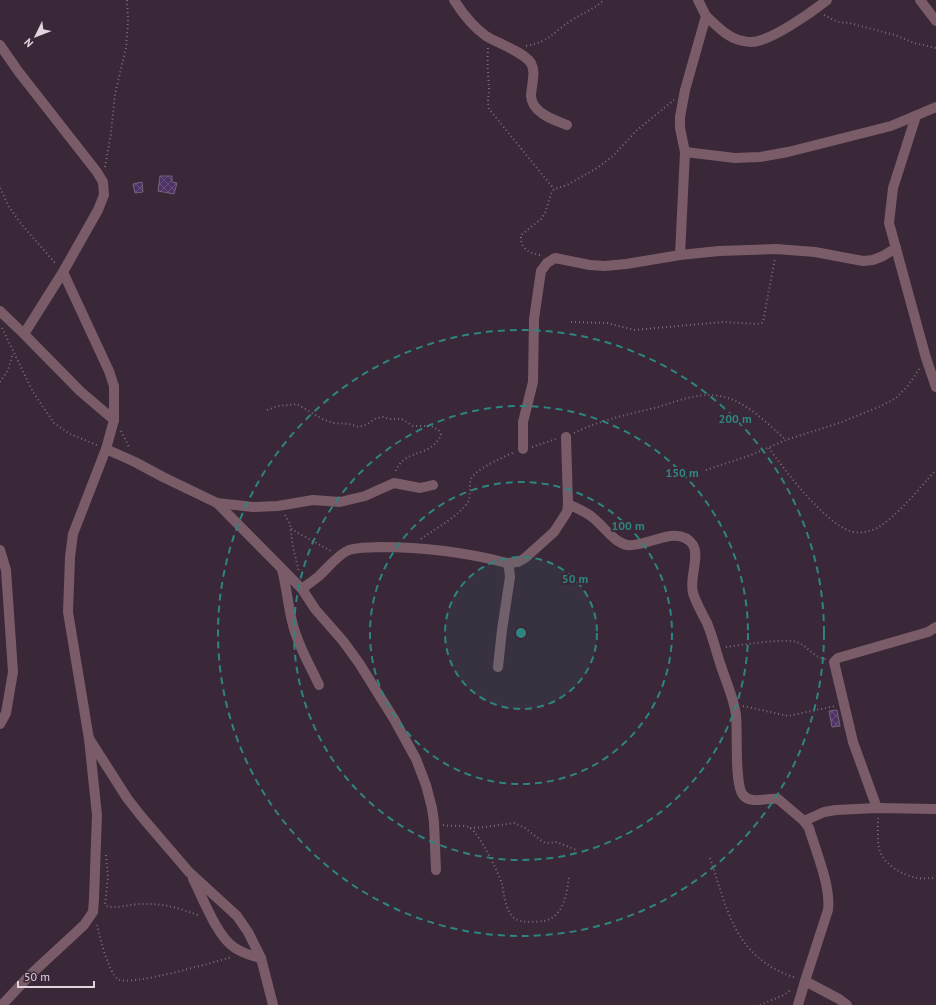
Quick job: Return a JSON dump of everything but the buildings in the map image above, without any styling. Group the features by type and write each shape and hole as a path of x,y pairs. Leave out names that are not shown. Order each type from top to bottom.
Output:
{"street":[{"path":"454,0 467,19 488,37 511,49 532,64 534,74 532,96 533,106 536,110 567,125"},
{"path":"698,0 706,16 721,29 737,39 751,42 762,40 773,35 814,10 827,0"},
{"path":"920,0 936,21"},
{"path":"680,255 685,152 680,128 680,117 685,90 706,16"},
{"path":"0,45 18,71 103,182 104,196 98,210 63,272 24,334"},
{"path":"685,152 735,158 760,157 788,152 891,126 936,107"},
{"path":"916,116 893,188 889,223 926,358 936,387"},
{"path":"523,449 523,422 533,382 534,318 541,271 547,263 555,258 590,265 605,266 719,251 776,250 816,252 863,261 878,258 896,248"},
{"path":"2,1005 29,976 84,925 93,912 97,815 88,739 68,612 70,557 73,534 106,449 114,420 114,386 109,371 63,272"},
{"path":"0,311 80,391 114,420"},
{"path":"302,589 342,555 348,551 358,548 409,549 472,555 507,563 518,562 525,558 554,532 567,512 566,436"},
{"path":"106,449 217,503 253,507 278,506 313,500 340,502 353,500 378,491 394,483 420,488 433,485"},
{"path":"217,503 302,589 315,609 343,641 394,719 416,759 426,785 434,822 436,870"},
{"path":"568,504 591,516 617,540 628,545 647,542 662,537 677,536 686,538 693,546 695,554 691,582 692,592 707,623 735,704 738,734 738,778 740,788 743,795 748,799 778,799 804,821 809,828 827,889 829,900 825,921 804,981 798,1005"},
{"path":"0,550 6,570 13,672 6,713 0,724"},
{"path":"498,667 510,577 507,563"},
{"path":"281,568 286,583 292,623 319,685"},
{"path":"877,808 853,742 834,662 838,658 928,632 936,627"},
{"path":"88,739 127,798 141,816 189,872 237,916 248,932 261,958 273,1005"},
{"path":"804,821 824,812 836,810 877,808 936,809"},
{"path":"189,872 214,922 228,942 234,948 245,954 261,958"},
{"path":"804,981 839,999 847,1005"}],"path":[{"path":"103,182 112,133 116,94 126,48 128,21 127,0"},
{"path":"511,49 538,44 548,39 572,20 589,12 604,0"},
{"path":"814,10 822,13 832,21 849,23 895,35 914,43 936,48"},
{"path":"488,37 489,88 487,101 489,109 554,189"},
{"path":"555,258 531,253 524,248 521,241 521,235 541,218 545,212 554,189 568,185 597,168 613,156 636,131 685,90"},
{"path":"0,188 9,207 63,272"},
{"path":"571,322 606,323 634,330 723,322 760,324 763,322 776,250"},
{"path":"0,323 33,392 54,423 70,434 106,449"},
{"path":"0,382 8,370 13,352"},
{"path":"706,470 769,448 786,440 842,422 892,401 907,387 926,358"},
{"path":"409,549 453,517 466,505 470,498 470,482 474,474 523,449 566,436 591,424 684,399 706,395 722,396 747,407 786,440"},
{"path":"267,410 296,404 324,420 334,423 349,424 359,427 368,424 374,419 383,417 390,419 402,419 413,426 431,426 439,430 441,435 434,445 429,449 407,457 401,462 395,474 394,483"},
{"path":"114,420 128,443 135,462"},
{"path":"769,448 782,467 806,494 840,526 851,531 863,532 877,527 892,516 936,470"},
{"path":"278,506 288,519 291,529 293,547 302,589"},
{"path":"291,529 318,545 342,555"},
{"path":"716,648 766,642 796,642 815,656 834,662"},
{"path":"735,704 788,716 844,704"},
{"path":"877,808 880,852 887,863 898,871 908,875 918,878 936,878"},
{"path":"434,822 445,826 466,826 470,828 514,823 525,828 543,842 557,842 576,850"},
{"path":"470,828 476,834 496,868 509,911 517,920 528,922 544,921 552,918 559,911 566,899 569,876"},
{"path":"106,850 108,877 106,906 139,904 164,905 174,907 214,922"},
{"path":"710,858 731,921 743,943 754,955 768,965 804,981"},
{"path":"93,912 113,974 119,980 125,981 148,978 245,954"},
{"path":"760,1005 784,995 804,981"}]}
